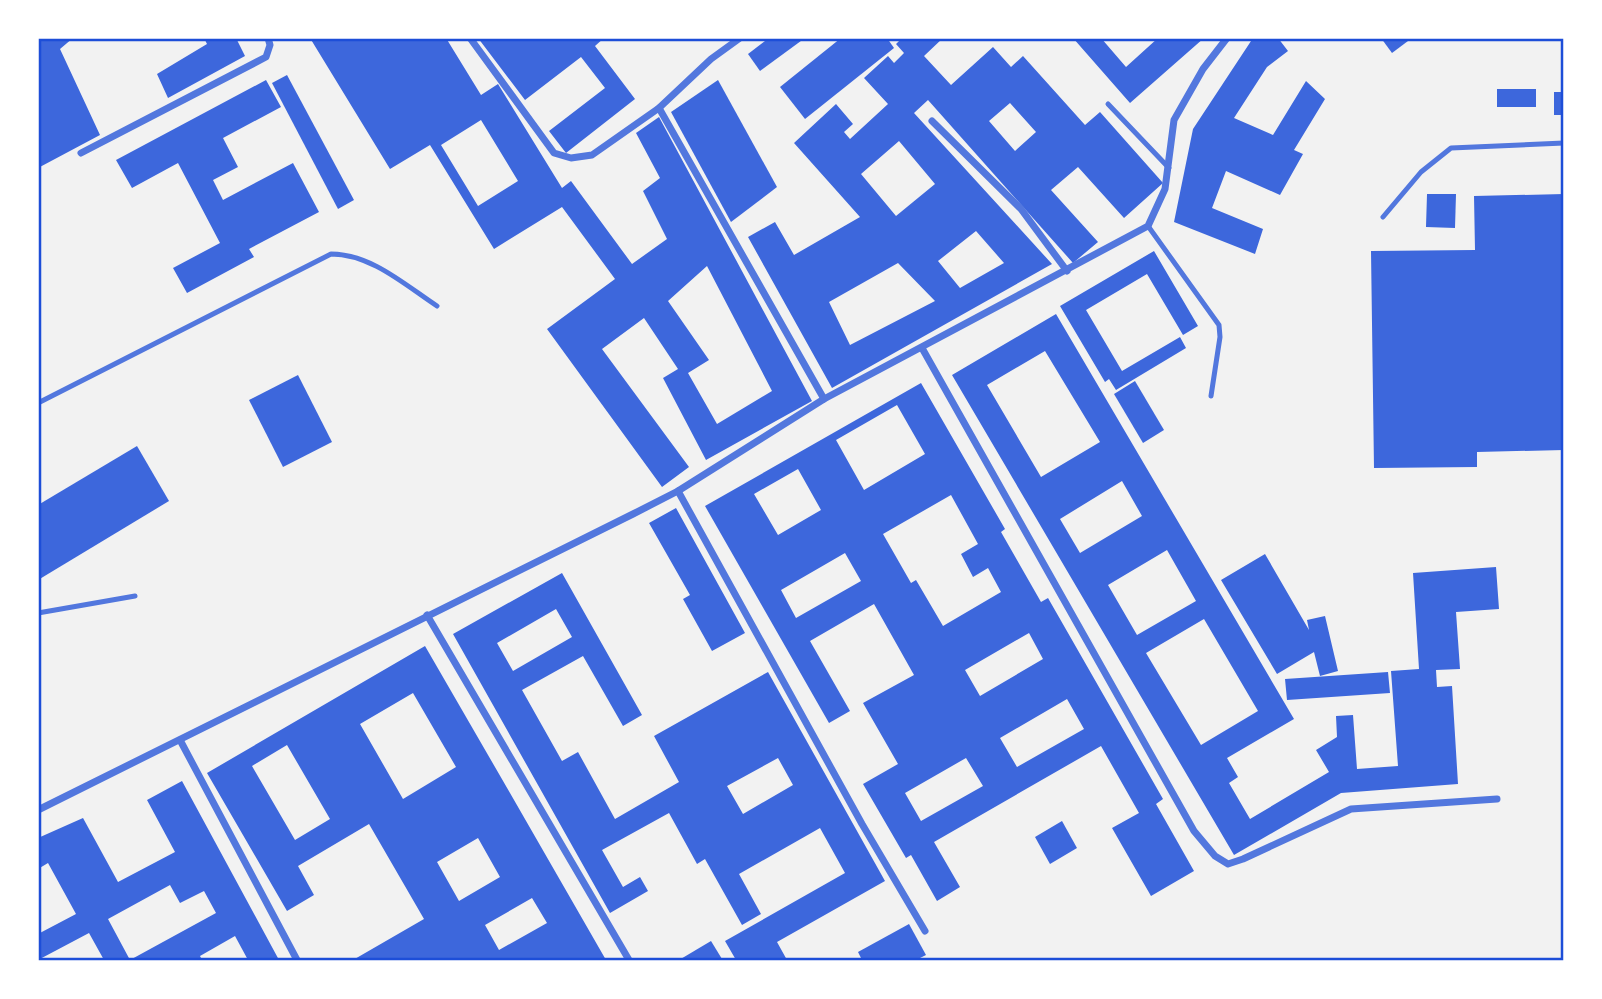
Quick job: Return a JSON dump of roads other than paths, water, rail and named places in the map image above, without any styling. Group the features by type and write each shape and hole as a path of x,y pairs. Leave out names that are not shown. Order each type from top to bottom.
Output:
{"street":[{"path":"81,153 266,57 270,45 268,38"},
{"path":"470,38 554,153 571,158 592,155 659,108 711,59 740,38"},
{"path":"38,810 346,660 427,615 678,491 824,399 1148,226 1166,189 1174,120 1203,69 1227,38"},
{"path":"659,108 824,399"},
{"path":"932,121 1021,209 1066,271"},
{"path":"922,348 1183,811 1215,856 1228,864 1243,859 1351,809 1497,799"},
{"path":"678,491 862,824 925,931"},
{"path":"427,615 629,961"},
{"path":"180,740 297,961"}],"lane":[{"path":"1108,104 1169,168"},
{"path":"1383,217 1421,172 1451,148 1563,143"},
{"path":"1148,226 1219,325 1220,337 1211,396"},
{"path":"38,403 331,254 351,254 371,263 437,306"},
{"path":"38,613 135,596"}]}
